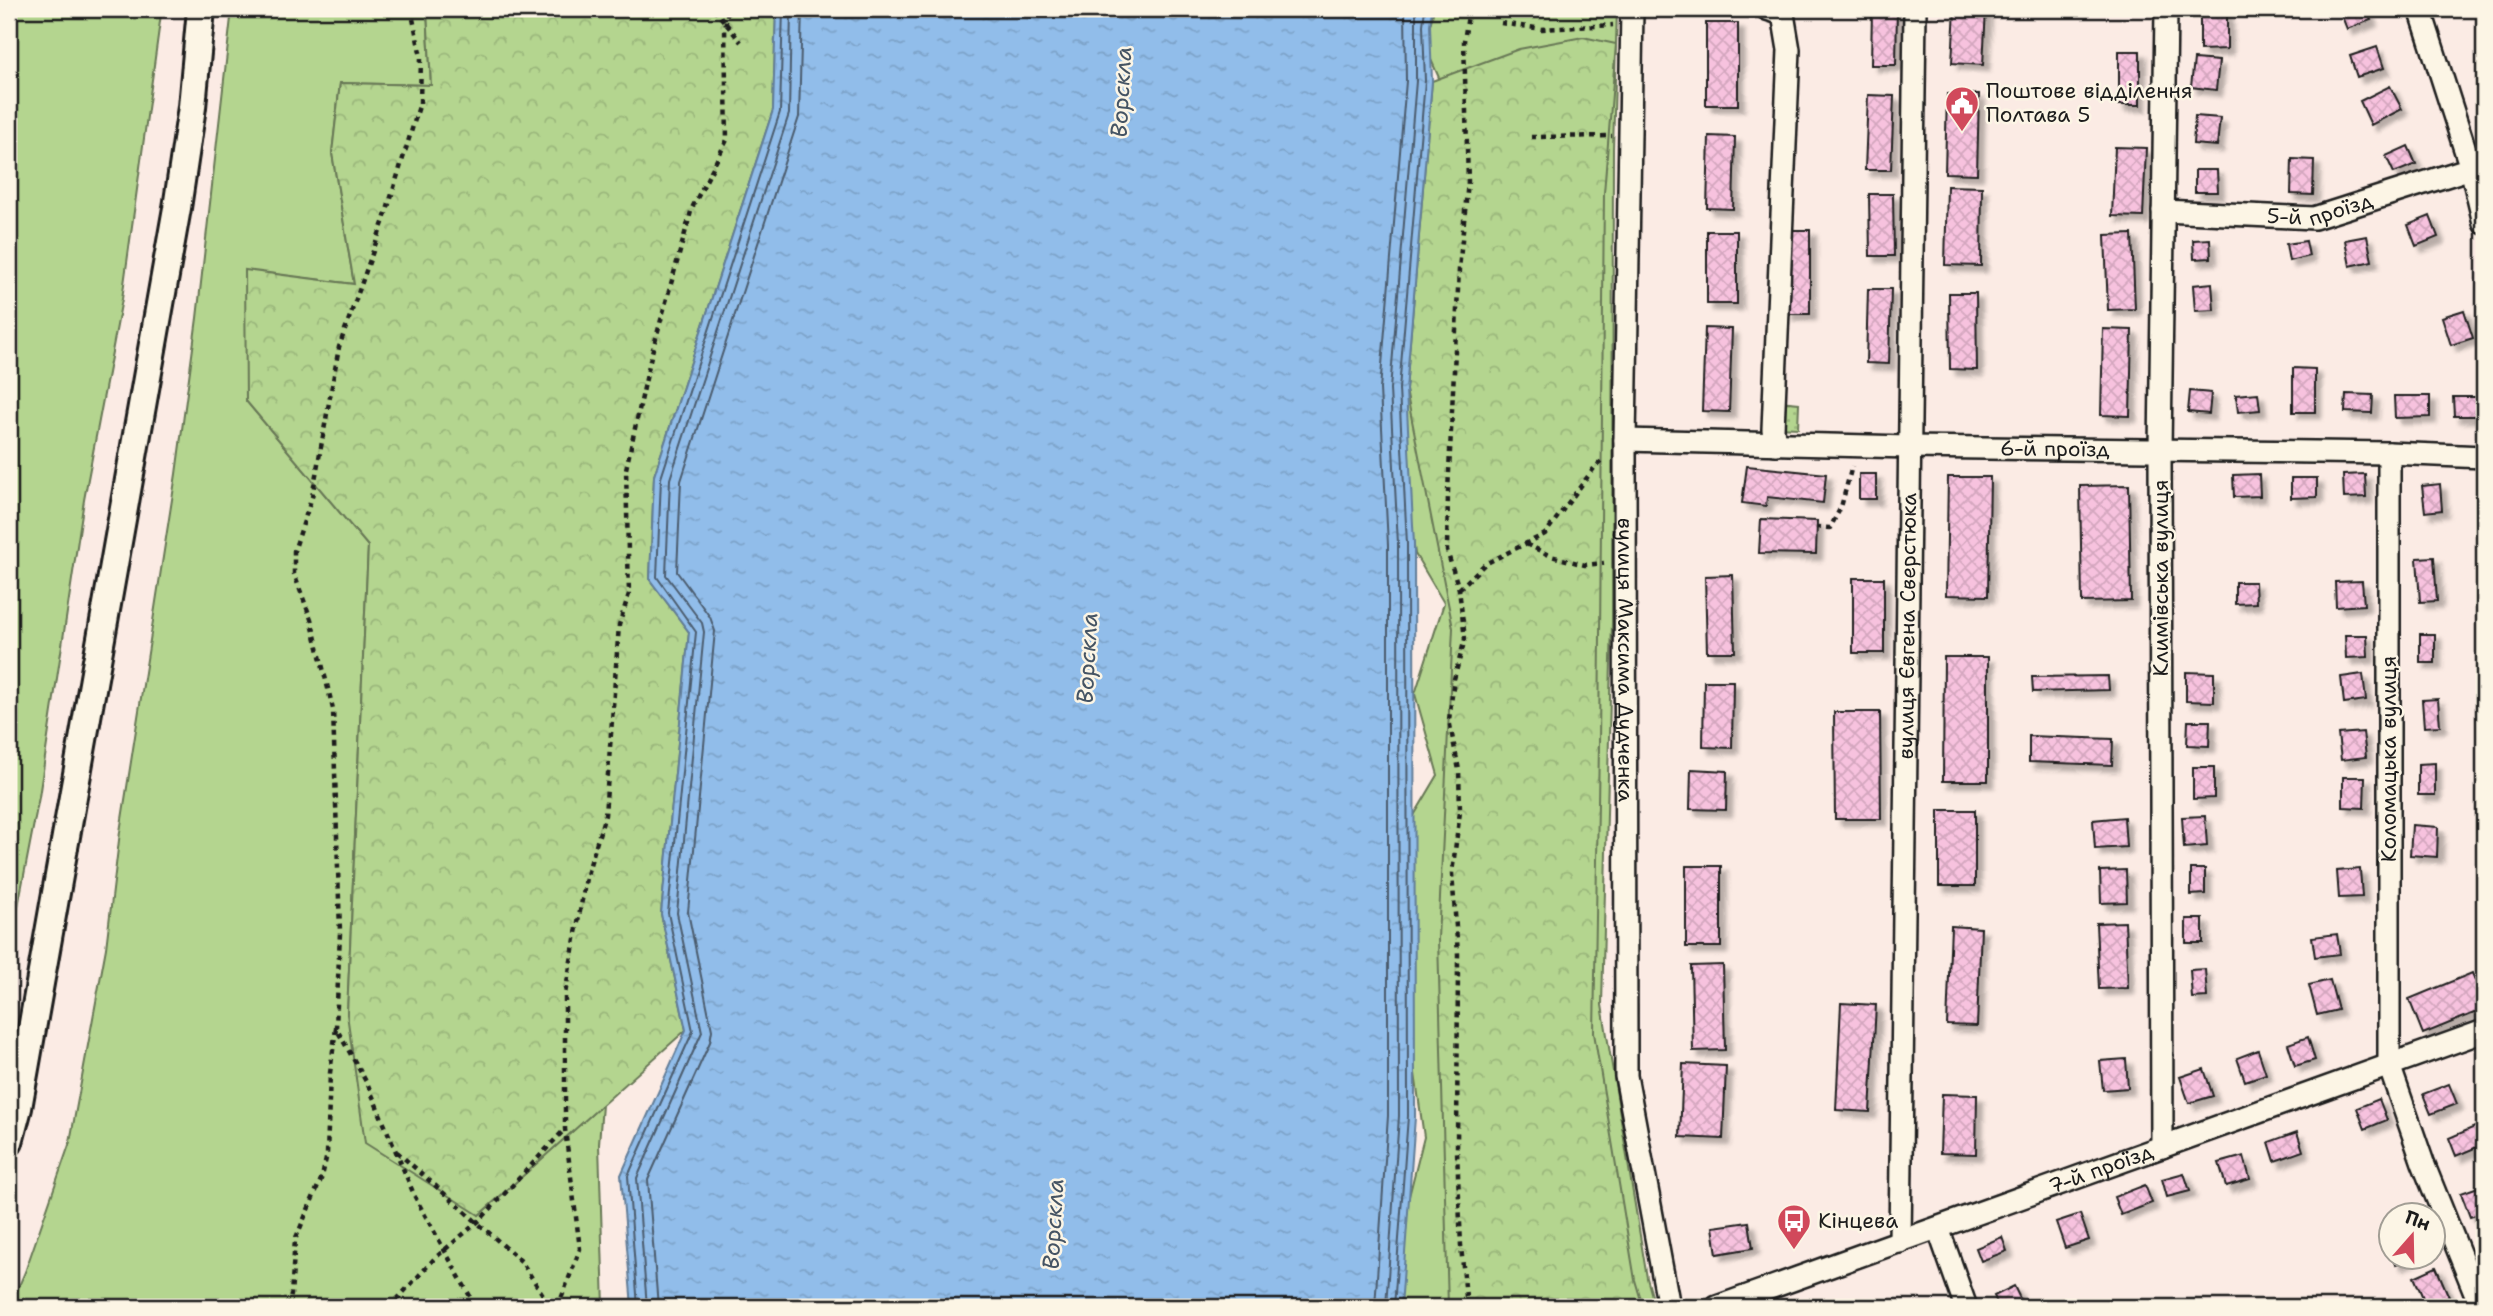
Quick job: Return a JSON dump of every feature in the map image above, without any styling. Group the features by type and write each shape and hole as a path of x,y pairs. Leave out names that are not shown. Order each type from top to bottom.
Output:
{"main road":[{"path":"9,1143 18,1108 177,208 192,107 201,9"}],"street":[{"path":"1767,9 1783,14 1788,50 1773,429 1775,444"},
{"name":"вулиця Євгена Сверстюка","path":"1900,1242 1915,9"},
{"name":"Климівська вулиця","path":"2162,1147 2160,450 2166,9"},
{"path":"2420,9 2470,168 2484,223"},
{"name":"вулиця Максима Дудченка","path":"1626,17 1626,1076 1669,1307"},
{"name":"5-й проїзд","path":"2163,211 2314,218 2470,168"},
{"name":"6-й проїзд","path":"1625,440 1909,447 2389,453 2484,457"},
{"name":"Коломацька вулиця","path":"2389,453 2389,1065 2423,1163 2481,1307"},
{"name":"7-й проїзд","path":"1717,1307 2484,1031"},
{"path":"1938,1228 1966,1307"}],"path":[{"path":"288,1307 295,1240 322,1177 327,1154 340,932 333,709 311,619 294,574 294,551 312,497 340,348 420,103 421,57 411,9"},
{"path":"714,9 741,42"},
{"path":"558,1307 580,1249 565,1129 565,994 586,878 605,816 619,625 629,594 626,469 651,356 692,208 727,140 728,9"},
{"path":"1467,1307 1457,1151 1458,954 1452,873 1460,812 1459,784 1449,720 1454,679 1465,639 1459,589 1447,551 1459,269 1468,182 1464,41 1469,9"},
{"path":"1501,23 1542,29 1626,17"},
{"path":"1531,136 1623,136"},
{"path":"1459,589 1485,564 1545,534 1595,467 1625,440"},
{"path":"1816,527 1830,528 1841,507 1852,464 1853,446"},
{"path":"1526,543 1551,556 1585,565 1601,562 1625,570"},
{"path":"336,1028 368,1086 415,1197 476,1307"},
{"path":"390,1307 444,1250 477,1223 565,1129"},
{"path":"396,1152 521,1261 551,1307"}],"green space":[{"path":"9,9 161,9 161,14 122,299 84,500 39,797 9,953"},
{"path":"232,9 427,9 431,85 340,83 332,153 354,284 246,271 246,401 368,546 347,1014 479,1215 602,1105 599,1144 604,1307 10,1307 25,1272 70,1142 106,948 120,832 176,474 197,318"},
{"path":"427,9 776,9 773,110 654,476 650,580 689,632 661,914 686,1030 479,1215 365,1143 347,1014 368,546 246,401 245,270 354,284 332,153 340,83 431,85"},
{"path":"1434,9 1617,9 1613,149 1612,622 1602,1005 1647,1278 1655,1307 1397,1307 1396,1248 1424,1137 1405,1002 1406,829 1438,775 1415,694 1444,603 1415,554 1408,500 1406,390 1440,80 1425,46"},
{"path":"1583,37 1616,44 1604,193 1594,1033 1635,1280 1643,1307 1448,1307 1438,939 1453,628 1406,390 1432,81 1519,49"},
{"path":"1779,401 1799,403 1798,428 1778,427"}],"water":[{"name":"Ворскла","path":"776,9 1432,9 1432,81 1406,390 1414,544 1415,1117 1401,1307 632,1307 621,1175 686,1030 661,914 689,632 650,580 654,476 773,110"}],"building":[{"path":"1872,9 1897,9 1896,65 1871,65"},
{"path":"1955,9 1986,9 1983,65 1952,63"},
{"path":"2339,9 2366,9 2371,20 2347,29"},
{"path":"2200,13 2227,13 2227,49 2200,50"},
{"path":"1706,23 1738,23 1738,105 1706,105"},
{"path":"2377,47 2384,68 2357,77 2350,56"},
{"path":"2119,51 2140,51 2140,105 2119,105"},
{"path":"2194,59 2219,61 2216,90 2191,87"},
{"path":"2390,86 2402,109 2371,125 2360,101"},
{"name":"Поштове відділення Полтава 5","path":"1947,94 1979,94 1977,174 1945,173"},
{"path":"1868,95 1894,96 1891,170 1865,170"},
{"path":"2195,116 2220,118 2217,146 2193,144"},
{"path":"1709,136 1735,137 1733,209 1707,208"},
{"path":"2408,146 2416,164 2394,173 2386,156"},
{"path":"2115,147 2146,148 2143,217 2112,216"},
{"path":"2292,159 2314,160 2313,195 2291,194"},
{"path":"2195,170 2217,170 2218,192 2195,192"},
{"path":"1947,186 1982,187 1981,266 1945,265"},
{"path":"1869,194 1893,194 1894,256 1870,256"},
{"path":"2430,216 2438,237 2416,246 2408,225"},
{"path":"1788,230 1810,230 1810,314 1787,314"},
{"path":"1707,231 1737,231 1737,304 1707,304"},
{"path":"2132,234 2135,309 2108,310 2105,235"},
{"path":"2367,236 2372,261 2350,266 2345,240"},
{"path":"2210,239 2211,258 2194,259 2193,240"},
{"path":"2306,241 2309,256 2289,261 2286,244"},
{"path":"2212,283 2214,310 2195,311 2193,285"},
{"path":"1868,289 1891,289 1889,364 1866,363"},
{"path":"1949,293 1976,293 1977,370 1950,369"},
{"path":"2464,310 2473,338 2451,345 2442,317"},
{"path":"1705,328 1732,329 1729,412 1702,411"},
{"path":"2103,329 2132,330 2130,416 2101,415"},
{"path":"2293,368 2315,369 2315,412 2293,412"},
{"path":"2190,391 2211,393 2209,414 2188,412"},
{"path":"2258,393 2260,410 2238,412 2236,395"},
{"path":"2346,394 2373,395 2372,413 2345,412"},
{"path":"2394,396 2430,396 2430,417 2395,418"},
{"path":"2453,397 2483,397 2483,416 2454,416"},
{"path":"1747,466 1826,474 1823,503 1767,497 1766,506 1742,503"},
{"path":"1859,474 1876,474 1876,499 1859,499"},
{"path":"2259,474 2260,496 2234,497 2233,475"},
{"path":"2365,474 2366,497 2344,498 2343,475"},
{"path":"1948,477 1990,477 1988,596 1946,595"},
{"path":"2291,478 2317,478 2317,497 2291,498"},
{"path":"2440,484 2442,510 2425,512 2422,486"},
{"path":"2129,485 2131,601 2082,602 2080,486"},
{"path":"1761,519 1817,521 1816,554 1759,553"},
{"path":"2434,557 2437,601 2420,602 2417,558"},
{"path":"1733,575 1735,652 1707,652 1705,576"},
{"path":"1853,578 1884,578 1884,653 1853,653"},
{"path":"2362,581 2364,605 2336,607 2335,582"},
{"path":"2235,582 2255,582 2256,603 2235,604"},
{"path":"2420,634 2435,634 2435,663 2420,663"},
{"path":"2345,635 2367,635 2368,657 2346,658"},
{"path":"1944,657 1988,657 1988,781 1943,781"},
{"path":"2186,672 2214,673 2214,702 2186,701"},
{"path":"2363,674 2366,700 2344,703 2341,677"},
{"path":"2108,676 2109,690 2033,692 2032,677"},
{"path":"1704,681 1733,681 1732,748 1703,747"},
{"path":"2438,699 2440,726 2424,727 2422,700"},
{"path":"1834,712 1880,712 1881,819 1835,819"},
{"path":"2188,721 2210,721 2209,746 2187,745"},
{"path":"2363,732 2366,757 2341,760 2338,734"},
{"path":"2029,736 2113,739 2112,765 2029,762"},
{"path":"2435,763 2435,795 2418,795 2418,764"},
{"path":"2193,767 2214,767 2214,798 2193,799"},
{"path":"1691,769 1727,771 1726,810 1690,809"},
{"path":"2343,777 2365,777 2364,808 2343,807"},
{"path":"1939,810 1975,810 1975,886 1939,886"},
{"path":"2205,816 2207,846 2184,848 2182,817"},
{"path":"2124,817 2126,847 2095,849 2093,820"},
{"path":"2412,825 2438,827 2437,857 2410,855"},
{"path":"1686,866 1721,866 1721,947 1686,947"},
{"path":"2191,869 2205,869 2205,894 2191,895"},
{"path":"2360,869 2362,897 2339,898 2337,871"},
{"path":"2126,870 2127,902 2101,903 2100,871"},
{"path":"2186,919 2203,919 2203,943 2186,943"},
{"path":"2125,922 2128,988 2099,989 2096,923"},
{"path":"1951,926 1981,928 1977,1026 1947,1025"},
{"path":"2337,934 2340,954 2315,957 2312,937"},
{"path":"1723,965 1725,1050 1693,1051 1691,966"},
{"path":"2205,969 2207,997 2192,998 2190,970"},
{"path":"2472,973 2484,1001 2484,1009 2423,1034 2409,999"},
{"path":"2330,980 2338,1010 2317,1015 2309,985"},
{"path":"1841,1003 1876,1005 1870,1112 1836,1110"},
{"path":"2308,1037 2315,1060 2295,1066 2288,1044"},
{"path":"2258,1050 2266,1074 2245,1081 2237,1058"},
{"path":"2126,1059 2128,1088 2103,1090 2100,1061"},
{"path":"1683,1064 1726,1066 1723,1139 1680,1137"},
{"path":"2204,1069 2213,1096 2189,1103 2180,1077"},
{"path":"2449,1084 2457,1104 2431,1114 2423,1094"},
{"path":"1942,1094 1977,1095 1976,1154 1940,1153"},
{"path":"2379,1099 2387,1120 2365,1129 2357,1108"},
{"path":"2484,1123 2484,1144 2456,1156 2449,1138"},
{"path":"2297,1132 2303,1151 2275,1161 2269,1142"},
{"path":"2244,1156 2250,1179 2226,1186 2219,1163"},
{"path":"2184,1173 2190,1191 2167,1197 2162,1179"},
{"path":"2145,1185 2152,1203 2121,1215 2114,1197"},
{"path":"2484,1185 2484,1212 2470,1217 2461,1193"},
{"path":"2080,1214 2089,1240 2065,1248 2056,1222"},
{"path":"1749,1222 1753,1248 1717,1254 1713,1227"},
{"path":"2002,1237 2007,1251 1981,1261 1976,1248"},
{"path":"2429,1270 2437,1270 2449,1297 2427,1307 2414,1277"},
{"path":"2014,1286 2024,1307 1999,1307 1994,1296"}],"place":[{"name":"Поштове відділення Полтава 5","path":"1962,133"},
{"name":"Кінцева","path":"1794,1251"}]}
